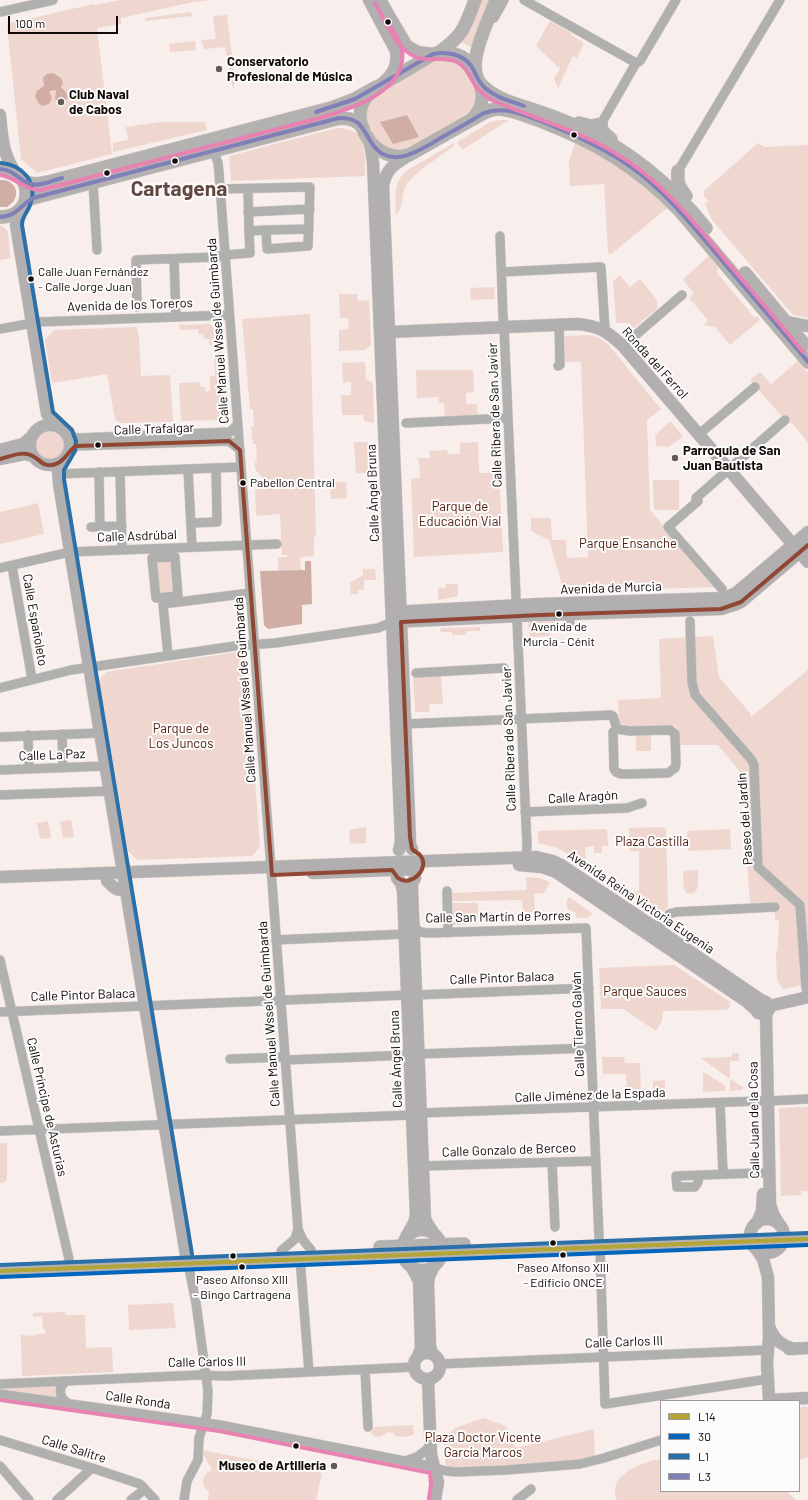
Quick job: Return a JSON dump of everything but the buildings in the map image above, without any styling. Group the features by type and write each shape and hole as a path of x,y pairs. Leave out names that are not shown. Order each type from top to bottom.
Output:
{"main road":[{"path":"365,132 360,118 361,107 368,95 393,72 397,54 394,44 369,0"},
{"path":"380,0 407,46 418,52 436,54 449,53 461,57 470,65 479,80 493,94 556,118 602,138 633,157"},
{"path":"0,169 9,170 20,176 26,182 33,184 48,182 331,108 355,99 436,54 454,42 461,34 475,0"},
{"path":"471,120 479,112 483,95 474,63 496,0"},
{"path":"0,217 11,216 21,209 28,200 33,198 339,118 354,120 365,132 376,148 386,155 398,157 409,155 471,120 493,110 508,110 553,126 603,150 631,167 656,187 679,210 808,362"},
{"path":"0,115 1,137 8,160 20,176 27,191 26,198 16,225 47,414 51,420 63,430 70,441 66,456 59,466 58,474 187,1259"},
{"path":"556,118 591,126 601,124 600,128 603,133 678,195 808,348"},
{"name":"Calle Ángel Bruna","path":"365,132 371,148 373,162 396,617 405,724 410,837 412,849"},
{"name":"Calle Ángel Bruna","path":"403,1246 414,1223 416,1215 416,1114 409,930 401,883 393,870 393,856 399,850 401,841 389,332 383,186 389,169 409,155"},
{"path":"656,176 664,178 669,177 678,171"},
{"path":"678,171 678,186 686,195 703,224"},
{"path":"786,322 808,326"},
{"name":"Ronda del Ferrol","path":"389,332 559,325 591,325 605,330 623,346 728,469 800,547 808,562"},
{"path":"808,338 808,345"},
{"path":"0,450 23,444 42,426 51,424 63,430"},
{"path":"30,438 29,447 33,456 38,461 46,465 55,464 66,456"},
{"path":"0,459 22,454 33,456"},
{"name":"Avenida de Murcia","path":"396,617 516,611 569,614 724,598 736,593 800,547 808,532"},
{"path":"399,850 406,848 412,849 419,854 420,870"},
{"name":"Avenida Reina Victoria Eugenia","path":"393,870 406,881 420,870 526,857 545,859 561,866 657,929 761,1011"},
{"name":"Avenida Reina Victoria Eugenia","path":"0,885 107,881 271,871 420,870 526,865 549,869 761,1011"},
{"name":"Calle Ángel Bruna","path":"409,930 412,884 420,870"},
{"name":"Avenida Reina Victoria Eugenia","path":"0,877 124,880"},
{"path":"761,1011 808,996"},
{"name":"Calle Juan de la Cosa","path":"761,1011 770,1204 781,1235"},
{"name":"Calle Juan de la Cosa","path":"754,1236 763,1208 762,1173 764,1101"},
{"name":"Calle Ángel Bruna","path":"416,1114 423,1166 425,1219 439,1244"},
{"path":"754,1236 762,1220 768,1219 781,1235 808,1239"},
{"path":"411,1266 416,1274 419,1284 421,1348 416,1362 415,1372 423,1379 435,1377 438,1374 437,1360 431,1351 430,1346 428,1284 429,1276 434,1266 438,1262 439,1244 427,1230 419,1230 410,1233 403,1246 406,1262 417,1269 424,1270 434,1266"},
{"path":"0,1271 187,1259 281,1251 439,1244 599,1243 781,1235 808,1230"},
{"path":"781,1235 771,1261 768,1277 768,1400 808,1398"},
{"path":"754,1236 764,1259 768,1277"},
{"path":"0,1262 69,1259 300,1259 322,1258 403,1246"},
{"path":"311,1250 322,1258"},
{"path":"768,1321 771,1332 776,1339 788,1347 802,1348"},
{"name":"Calle Carlos III","path":"768,1350 802,1348"},
{"path":"416,1362 426,1353 437,1360"},
{"path":"428,1379 430,1447 438,1482 435,1500"}],"street":[{"path":"0,12 53,0"},
{"path":"479,46 504,0"},
{"path":"524,0 636,63"},
{"path":"601,124 636,63 640,61 676,0"},
{"path":"678,171 780,0"},
{"name":"Calle Manuel Wssel de Guimbarda","path":"214,151 218,163 298,1229 303,1240 311,1250"},
{"path":"93,182 97,250"},
{"path":"220,189 310,187 308,246 266,249 266,230"},
{"path":"137,307 136,260 216,258 225,255 250,253 248,189"},
{"path":"248,212 310,209"},
{"path":"249,231 309,229"},
{"name":"Calle Ribera de San Javier","path":"500,236 526,857"},
{"path":"174,259 176,317"},
{"path":"502,272 601,267 605,330"},
{"path":"623,346 682,295"},
{"name":"Avenida de los Toreros","path":"0,329 32,322 229,315"},
{"path":"558,366 560,365 559,325"},
{"path":"698,434 755,387"},
{"path":"406,423 508,418"},
{"path":"722,589 668,527 698,501 696,498 785,420"},
{"name":"Calle Trafalgar","path":"63,430 78,438 230,432 238,424"},
{"name":"Calle Trafalgar","path":"66,456 71,449 76,446 229,441 240,450"},
{"path":"58,474 241,467"},
{"path":"191,523 218,522 216,468"},
{"path":"188,469 192,546"},
{"path":"99,472 100,526"},
{"path":"120,472 122,549"},
{"path":"91,527 122,526"},
{"name":"Calle Asdrúbal","path":"0,568 70,552 192,546 277,544"},
{"path":"174,557 178,596 156,598 152,558 174,557"},
{"name":"Calle Españoleto","path":"12,566 32,679"},
{"path":"168,656 163,604 250,593"},
{"path":"0,688 72,670 234,646 275,643 378,628 396,617"},
{"name":"Paseo del Jardín","path":"690,621 692,682 695,695 751,759 754,765 758,867 800,905 806,988 808,996"},
{"path":"416,673 504,668"},
{"path":"405,724 611,715 615,720 616,728 613,732 614,769 616,772 620,774 668,773 674,768 676,758 674,732 670,730 630,731 616,728"},
{"path":"0,737 100,732"},
{"path":"62,734 63,768"},
{"path":"28,736 29,769"},
{"name":"Calle La Paz","path":"0,770 106,766"},
{"path":"0,795 110,791"},
{"name":"Calle Aragón","path":"525,812 626,808 642,803"},
{"path":"447,891 448,932"},
{"path":"657,929 669,914 676,912 775,907"},
{"name":"Calle San Martín de Porres","path":"276,940 409,930 424,933 586,928"},
{"name":"Calle Tierno Galván","path":"586,928 599,1243 601,1357 605,1404 768,1379"},
{"name":"Calle Príncipe de Asturias","path":"0,960 69,1259"},
{"name":"Calle Pintor Balaca","path":"0,1012 589,988"},
{"path":"230,1060 591,1048"},
{"name":"Calle Jiménez de la Espada","path":"0,1131 808,1099"},
{"path":"720,1103 723,1174"},
{"name":"Calle Gonzalo de Berceo","path":"423,1166 595,1161"},
{"path":"552,1162 555,1227"},
{"path":"699,1175 762,1173"},
{"path":"281,1251 295,1239 298,1229"},
{"path":"184,1500 187,1481 198,1460 200,1432 204,1423 208,1397 207,1375 187,1259"},
{"path":"300,1259 309,1372"},
{"name":"Calle Carlos III","path":"437,1360 601,1357 768,1350"},
{"name":"Calle Carlos III","path":"0,1384 309,1372 365,1369 416,1362"},
{"path":"365,1369 368,1427"},
{"path":"67,1381 61,1386 60,1394 63,1399 69,1403"},
{"path":"0,1394 69,1403"},
{"name":"Calle Ronda","path":"69,1403 204,1423 456,1472 508,1470 580,1464 660,1440"},
{"name":"Calle Salitre","path":"0,1440 92,1468 142,1486"},
{"path":"403,1461 417,1457 430,1447"},
{"path":"0,1466 29,1500"},
{"path":"57,1500 92,1468"},
{"path":"131,1500 142,1486 155,1500"},
{"path":"517,1500 531,1489"}],"green space":[{"name":"Club Naval de Cabos","path":"120,0 211,0 193,2 121,18 121,24 97,28 112,154 37,173 21,159 7,26 10,23 94,4 95,10 95,5"},
{"path":"480,0 492,0 473,48 461,42"},
{"path":"191,12 192,16 145,21 145,18"},
{"path":"227,15 235,80 233,89 225,47 204,49 201,40 216,39 213,16"},
{"path":"550,21 571,33 571,35 584,43 577,58 573,56 558,88 554,78 560,69 536,46"},
{"path":"195,41 196,50 170,52 169,44"},
{"path":"433,54 466,60 481,108 398,157 363,128 365,99"},
{"path":"509,120 462,150 457,142 492,121"},
{"path":"160,122 205,122 207,130 113,152 113,143 128,140 126,127"},
{"path":"337,128 347,129 354,132 363,143 365,176 231,181 229,156"},
{"path":"454,143 455,145 423,168 412,178 404,191 401,207 396,215 395,197 397,186 406,171"},
{"path":"575,143 624,172 657,198 667,208 610,255 608,252 604,184 570,186 569,161"},
{"path":"758,143 765,147 808,145 808,318 793,315 712,220 705,203 709,202 704,196 704,191"},
{"path":"0,225 8,232 10,258 0,260"},
{"path":"709,256 717,266 718,274 754,317 758,317 760,320 730,345 715,327 704,325 708,320 689,298 694,294 683,279"},
{"path":"620,275 630,287 640,279 657,300 657,309 634,328 629,323 616,323 613,281"},
{"path":"494,287 495,299 471,300 470,288"},
{"path":"339,294 357,294 358,301 369,300 371,345 365,350 339,351 339,330 349,329 348,318 340,318"},
{"path":"310,314 316,537 314,537 314,556 300,557 301,570 278,571 278,557 288,557 287,555 282,555 280,514 256,516 255,491 263,482 262,477 255,469 255,462 257,462 256,444 253,444 251,427 254,427 253,409 250,409 242,319"},
{"path":"210,324 220,333 226,411 218,420 181,421 179,383 200,382 201,387 205,387 206,392 210,391 210,376 215,376 214,345 209,345 209,339 204,339 203,334 198,334 198,329 180,330 179,325"},
{"path":"137,327 141,376 170,375 173,422 120,423 115,419 107,374 52,383 45,340 54,330"},
{"name":"Parque Ensanche","path":"589,335 597,337 607,343 661,409 647,420 650,510 715,587 651,589 647,583 598,585 590,592 562,594 561,581 549,540 531,531 531,518 551,518 552,540 566,540 567,558 588,557 581,362 565,362 564,336"},
{"path":"798,361 808,373 808,443 793,424 785,420 750,380 760,372 771,384"},
{"path":"365,362 366,379 373,383 374,423 364,421 363,415 342,415 341,395 351,395 351,382 343,383 342,363"},
{"path":"416,370 473,370 474,392 466,393 466,404 477,404 478,418 445,419 444,403 439,403 438,397 417,398"},
{"path":"670,421 683,436 669,447 656,446 655,435"},
{"path":"50,431 60,435 64,445 60,455 50,459 40,455 36,445 40,435"},
{"path":"354,442 368,442 369,473 356,473"},
{"name":"Parque de Educación Vial","path":"478,442 479,473 499,473 503,552 414,557 411,479 420,478 419,462 417,458 430,458 429,451 447,450 448,454 460,454 460,443"},
{"path":"653,480 679,480 679,510 654,510"},
{"path":"330,482 346,482 347,498 331,499"},
{"path":"38,503 44,534 0,544 0,512"},
{"path":"175,557 178,596 156,598 152,558"},
{"path":"363,569 375,569 376,580 364,580 364,590 358,590 358,594 351,594 350,583 363,575"},
{"path":"446,584 458,584 458,596 438,600 438,588 446,588"},
{"path":"554,621 556,624 550,629 550,636 530,637 529,622"},
{"path":"480,627 480,631 466,631 466,635 452,635 452,632 441,632 440,628"},
{"path":"713,636 719,677 750,713 751,717 808,670 808,984 783,989 777,979 776,956 779,921 775,920 775,902 750,903 741,773 718,745 678,745 677,726 630,727 624,724 619,724 618,700 661,698 659,639"},
{"name":"Parque de Los Juncos","path":"237,652 246,659 260,847 252,856 137,860 128,851 99,680 106,672"},
{"path":"441,673 443,704 430,704 429,712 415,712 413,674"},
{"path":"636,735 651,735 651,751 636,751"},
{"path":"71,820 74,837 63,838 60,822"},
{"path":"48,821 51,838 40,839 37,823"},
{"path":"366,827 366,843 350,844 349,830"},
{"name":"Plaza Castilla","path":"663,827 666,829 668,907 659,915 627,894 628,892 639,891 639,851 630,851 629,828"},
{"path":"607,829 608,846 602,846 602,853 594,853 594,846 585,847 586,866 558,848 538,843 538,831"},
{"path":"730,829 731,849 688,851 687,831"},
{"path":"698,870 698,887 691,894 686,893 684,888 683,871"},
{"path":"526,877 539,878 550,882 544,893 534,894 535,912 523,912 522,900 451,901 451,893 527,890"},
{"path":"569,897 593,914 587,918 577,918 575,912 567,909 567,899"},
{"path":"452,903 478,903 478,924 452,925"},
{"name":"Parque Sauces","path":"674,965 729,1001 730,1007 724,1010 663,1011 662,1021 656,1031 623,1009 601,1009 599,968"},
{"path":"732,1053 739,1053 739,1061 730,1061 730,1079 701,1058 732,1057"},
{"path":"602,1057 624,1057 625,1063 640,1063 641,1094 627,1094 626,1074 603,1074"},
{"path":"703,1072 725,1085 725,1091 703,1092"},
{"path":"730,1079 743,1087 743,1090 730,1091"},
{"path":"665,1080 665,1093 653,1093 653,1081"},
{"path":"808,1107 808,1191 801,1191 801,1195 781,1196 779,1108"},
{"path":"0,1143 7,1143 7,1180 3,1183 0,1183"},
{"path":"173,1303 176,1328 129,1330 128,1305"},
{"path":"65,1312 66,1315 85,1315 86,1348 112,1347 113,1372 22,1376 20,1335 35,1336 35,1334 45,1334 42,1316 33,1317 33,1313"},
{"path":"67,1381 63,1399 0,1394 0,1384"},
{"path":"805,1406 808,1407 808,1457 800,1460 800,1408"},
{"name":"Plaza Doctor Vicente García Marcos","path":"483,1418 506,1426 516,1448 594,1429 595,1461 446,1471 444,1438 455,1428"},
{"path":"413,1425 414,1434 407,1437 395,1436 393,1433 387,1432 382,1436 376,1437 371,1432 374,1427"},
{"path":"201,1450 322,1473 316,1500 208,1500 209,1492 204,1486 203,1480 208,1472 212,1470"},
{"path":"660,1459 660,1492 787,1492 796,1500 617,1500 615,1491 617,1483 621,1477 636,1467"}],"shaded area":[{"path":"53,73 61,78 63,83 61,87 67,93 67,99 58,101 55,99 56,90 49,91 52,98 49,104 43,106 39,104 35,96 37,91 44,86 43,78 47,74"},
{"path":"407,115 419,137 393,144 380,122"},
{"path":"0,180 9,181 16,189 16,197 14,201 7,207 0,207"},
{"path":"305,561 311,561 312,604 302,605 302,624 268,629 264,625 260,571 305,570"}],"transit line":[{"path":"375,3 394,37 407,52 415,57 424,59 445,59 457,62 464,68 477,88 490,99 585,137 615,153 647,175 676,202 803,352"},
{"path":"0,175 11,178 29,188 41,190 316,119 358,105 386,88 395,78 401,65 401,46 388,22"},
{"name":"L3","path":"316,112 355,99 433,54 438,53 454,54 464,59 472,67 477,78 485,88 504,99 524,106"},
{"name":"L3","path":"0,217 14,213 33,198 339,118 346,118 356,121 379,151 387,156 397,157 406,156 426,147 484,113 500,110 516,112 559,129 612,154 656,187 689,221 808,362"},
{"name":"L1","path":"1,163 9,164 22,171 27,176 32,189 30,205 23,219 22,225 53,412 72,430 76,441 75,451 64,470 64,479 192,1254"},
{"name":"L3","path":"0,169 10,171 23,181 35,185 62,178"},
{"path":"0,459 17,454 24,454 31,455 45,464 53,465 61,461 76,446 229,441 240,450 272,875 392,870 398,878 408,880 414,879 421,871 423,860 420,855 412,849 410,837 401,622 540,615 721,609 741,602 808,545"},
{"name":"L1","path":"0,1265 808,1233"},
{"name":"L14","path":"0,1271 808,1239"},
{"name":"30","path":"0,1277 808,1245"},
{"path":"0,1400 219,1431 426,1472 430,1473 431,1484 429,1499"}],"place":[{"name":"Conservatorio Profesional de Música","path":"219,69"},
{"name":"Club Naval de Cabos","path":"61,102"},
{"name":"Calle Juan Fernández - Calle Jorge Juan","path":"31,279"},
{"name":"Parroquia de San Juan Bautista","path":"675,458"},
{"name":"Pabellon Central","path":"243,483"},
{"name":"Avenida de Murcia - Cénit","path":"559,614"},
{"name":"Paseo Alfonso XIII - Edificio ONCE","path":"563,1255"},
{"name":"Paseo Alfonso XIII - Bingo Cartragena","path":"242,1267"},
{"name":"Museo de Artillería","path":"334,1466"}],"district":[{"name":"Cartagena","path":"179,189"}]}
